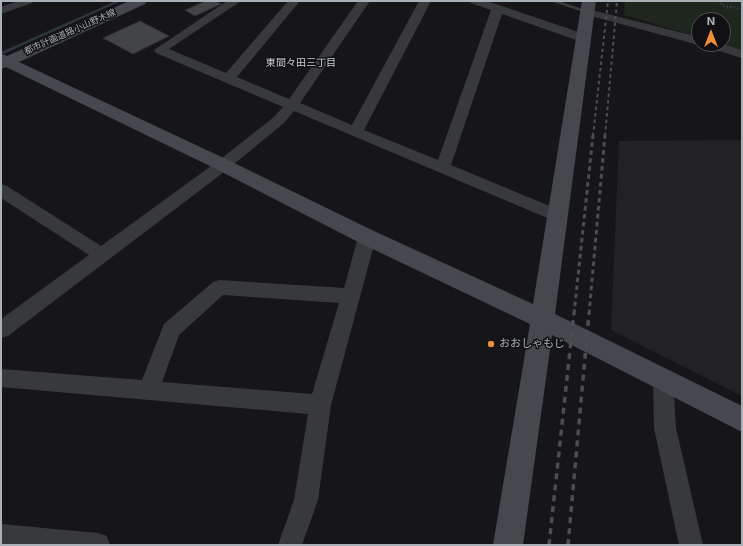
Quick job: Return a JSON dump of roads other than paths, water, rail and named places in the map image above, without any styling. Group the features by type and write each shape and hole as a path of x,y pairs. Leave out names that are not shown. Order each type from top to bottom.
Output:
{"street":[{"path":"1,11 28,1"},
{"name":"都市計画道路小山野木線","path":"2,62 140,1"},
{"path":"235,1 160,50 558,216"},
{"path":"229,78 294,1"},
{"path":"348,1 363,2"},
{"path":"356,131 425,1"},
{"path":"475,1 583,38"},
{"path":"1,330 223,165 279,120 292,105 363,2"},
{"path":"508,545 589,6 691,38"},
{"path":"443,168 498,8"},
{"path":"731,51 742,54"},
{"path":"2,62 223,165 367,237 542,319 742,419"},
{"path":"1,190 102,255"},
{"path":"290,545 306,500 320,405 367,237"},
{"path":"148,391 171,330 219,287 350,296"},
{"path":"1,378 320,405"},
{"path":"663,379 665,428 691,545"},
{"path":"1,536 26,542 98,545"}],"lane":[{"path":"553,1 589,6"}],"waterway":[{"path":"1,54 119,1"}],"railway":[{"path":"593,136 608,1"},
{"path":"605,136 617,1"},
{"path":"574,314 593,135"},
{"path":"589,314 605,135"},
{"path":"549,545 574,313"},
{"path":"568,545 589,313"}],"place":[{"name":"おおしゃもじ","path":"491,344"}],"district":[{"name":"東間々田三丁目","path":"301,63"}]}
